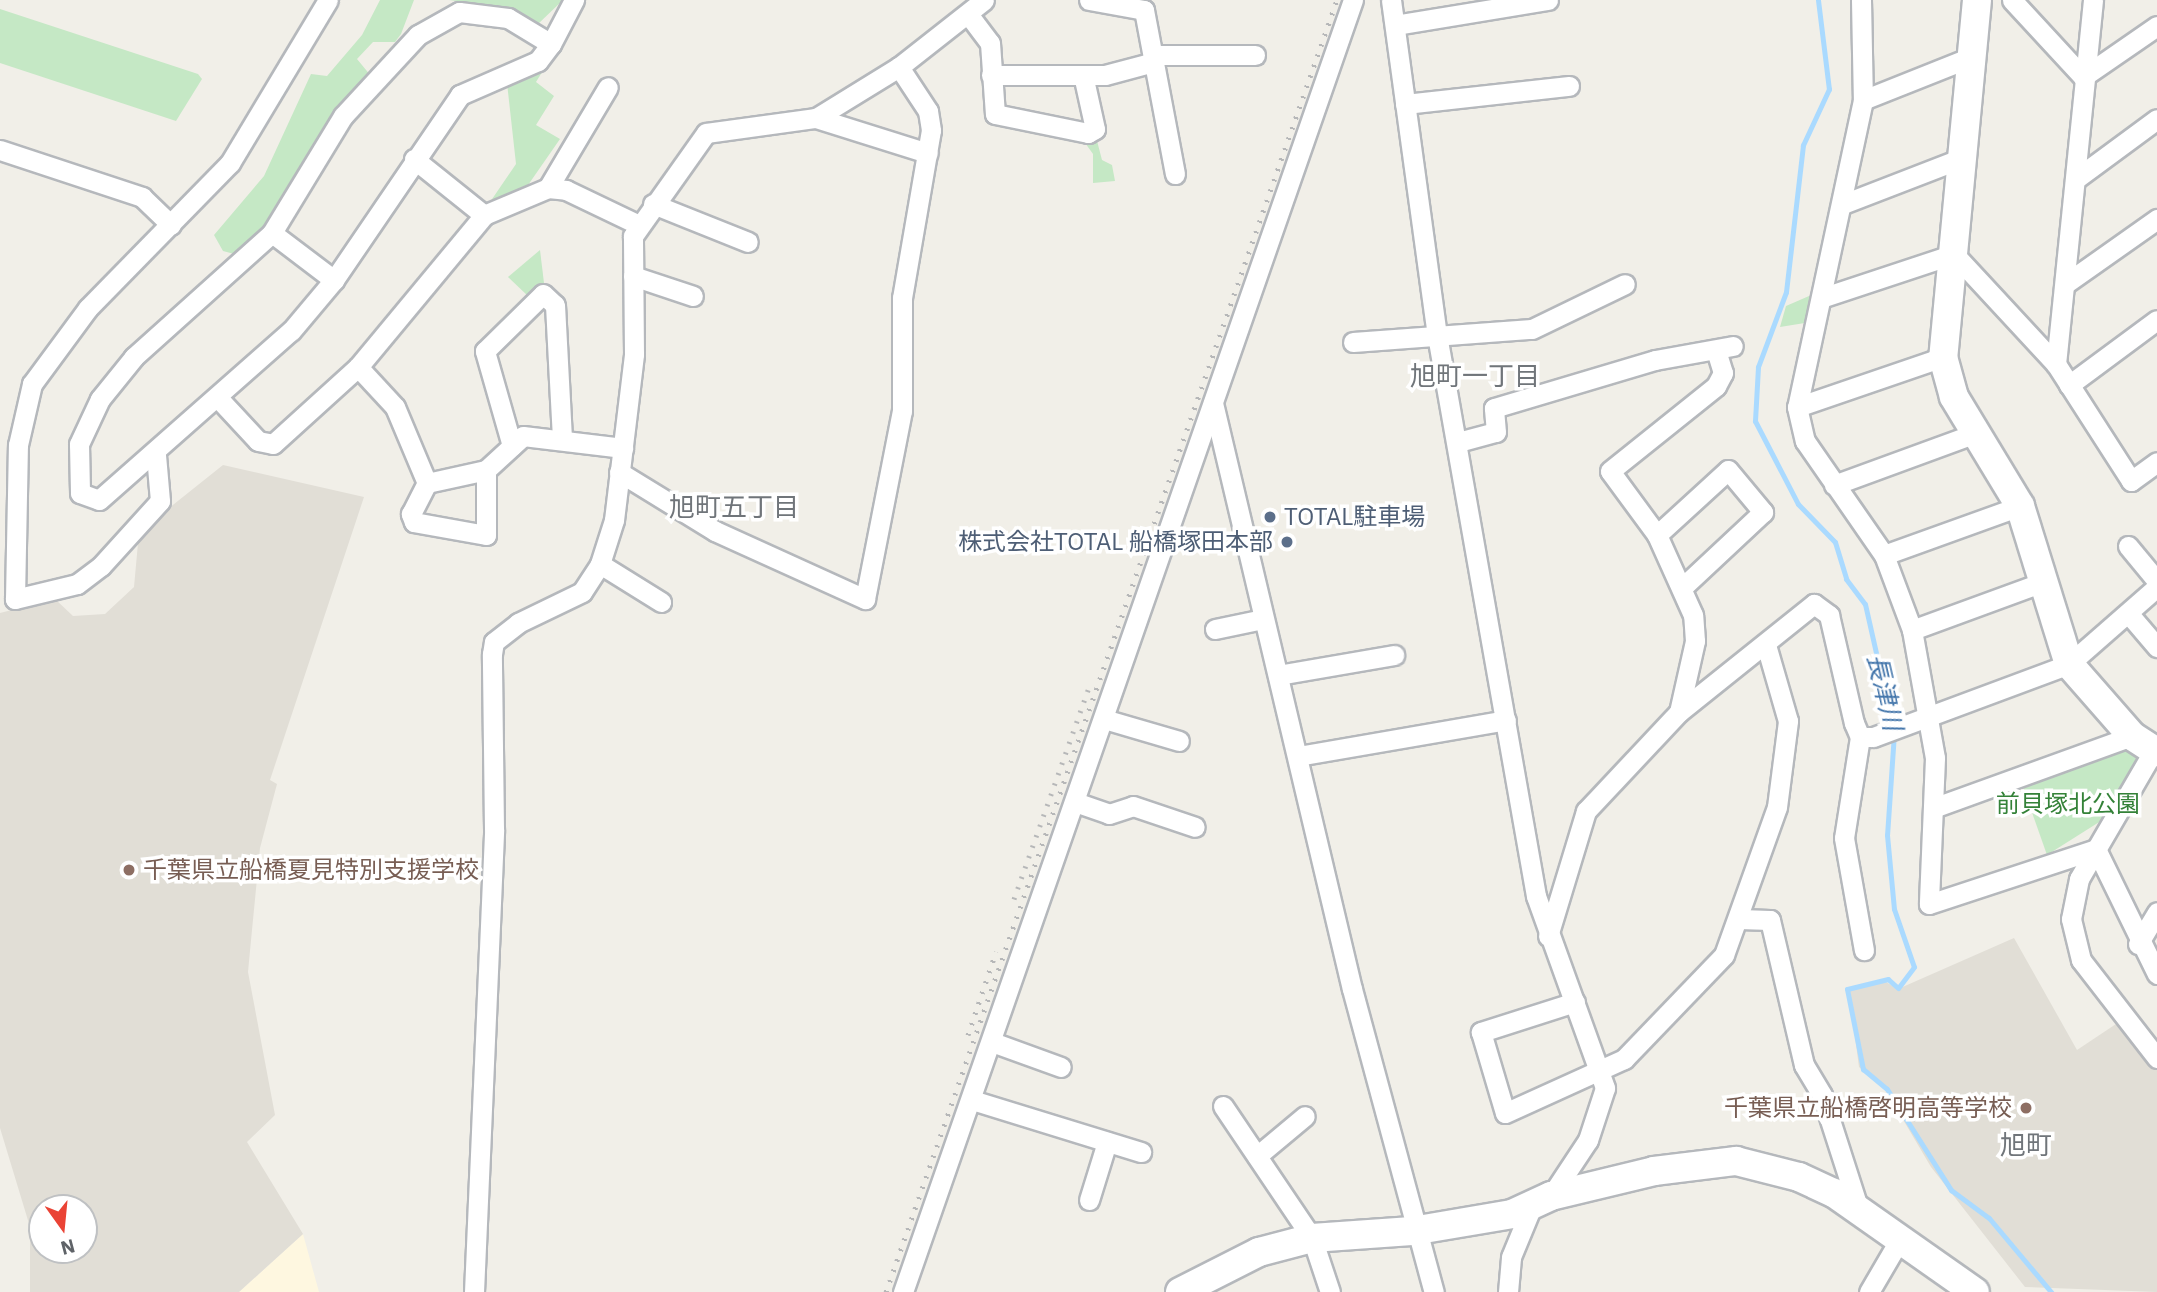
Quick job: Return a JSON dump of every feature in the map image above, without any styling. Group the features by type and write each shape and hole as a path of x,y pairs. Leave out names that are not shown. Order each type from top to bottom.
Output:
{"street":[{"path":"156,455 160,501 101,566 77,584 15,599 18,445 32,384 88,308 230,163 328,0"},
{"path":"551,44 508,18 459,12 442,18 401,51 343,116 272,233 118,375 89,416 76,486 88,500 99,500 156,455 219,399 334,280 460,95 538,61 551,44 574,0"},
{"path":"474,1292 494,829 494,642 582,592 600,564 620,472 635,354 633,236 653,204 706,133 816,118 900,67 984,0"},
{"path":"1089,0 1144,10 1175,174"},
{"path":"902,1292 972,1100 1353,0"},
{"path":"1391,0 1437,335 1548,936 1603,1073 1601,1115 1541,1201 1511,1257 1508,1292"},
{"path":"1395,25 1467,8 1548,0"},
{"path":"1881,0 1861,3 1863,100 1843,204 1797,407 1805,441 1884,555 1912,630 1931,717 1933,808 1929,904 2096,849"},
{"path":"1977,0 1943,357 1973,434 2020,506 2069,664 2148,746"},
{"path":"2012,0 2083,77"},
{"path":"2056,364 2077,178 2083,77 2093,0"},
{"path":"968,14 990,43 995,114 1088,133 1095,129 1083,75"},
{"path":"2083,77 2157,26"},
{"path":"991,75 1083,75 1154,59 1255,55"},
{"path":"1863,100 1971,57"},
{"path":"620,472 715,531 865,599 902,411 902,298 928,153 928,111 900,67"},
{"path":"1405,104 1569,86"},
{"path":"548,188 608,87"},
{"path":"816,118 928,153"},
{"path":"2077,178 2157,119"},
{"path":"0,150 142,197 171,225"},
{"path":"1843,204 1962,158"},
{"path":"414,159 484,215"},
{"path":"219,399 258,442 274,444 358,367 484,215 548,188 566,190 639,225"},
{"path":"653,204 748,242"},
{"path":"2065,284 2157,219"},
{"path":"272,233 334,280"},
{"path":"1821,298 1954,254"},
{"path":"1954,254 2056,364 2131,481 2157,462"},
{"path":"633,276 693,296"},
{"path":"1353,342 1532,329 1625,284"},
{"path":"512,446 485,351 542,294 555,305 562,440"},
{"path":"2069,385 2157,320"},
{"path":"1458,442 1496,432 1494,408 1655,360 1725,349 1723,373 1716,386 1610,471 1657,535 1684,586 1695,641 1679,712"},
{"path":"1797,407 1943,357"},
{"path":"358,367 395,407 427,483"},
{"path":"1213,402 1412,1231 1434,1292"},
{"path":"1835,485 1973,434"},
{"path":"427,483 486,470 523,436 622,448"},
{"path":"427,483 411,514 414,522 486,536 486,470"},
{"path":"1657,535 1728,470 1763,512 1684,586"},
{"path":"1884,555 2020,506"},
{"path":"2128,546 2157,581"},
{"path":"600,564 662,601"},
{"path":"1912,630 2043,582"},
{"path":"1860,737 1931,717 2069,664 2157,587"},
{"path":"1548,936 1586,811 1679,712 1814,604 1822,605 1860,737 1844,838 1864,950"},
{"path":"2128,613 2157,647"},
{"path":"1215,629 1264,619"},
{"path":"1575,1002 1481,1032 1505,1113 1603,1073 1724,955 1740,919 1777,807 1788,721 1766,645"},
{"path":"1278,675 1394,654"},
{"path":"1104,719 1179,741"},
{"path":"1298,756 1506,720"},
{"path":"1933,808 2148,746"},
{"path":"2148,746 2079,879 2071,919 2081,960 2157,1058"},
{"path":"1075,802 1109,814 1133,806 1195,827"},
{"path":"2096,849 2138,944 2157,974"},
{"path":"2138,944 2157,912"},
{"path":"1740,919 1770,920 1804,1065 1822,1095 1859,1210"},
{"path":"992,1042 1061,1067"},
{"path":"972,1100 1141,1152"},
{"path":"1223,1106 1312,1238 1330,1292"},
{"path":"1257,1156 1306,1116"},
{"path":"1089,1200 1107,1142"},
{"path":"1180,1292 1259,1252 1312,1238 1412,1231 1654,1171 1736,1161 1799,1177 1859,1210 1975,1292"},
{"path":"1869,1292 1900,1239"}],"shaded area":[{"name":"千葉県立船橋夏見特別支援学校","path":"223,465 364,497 270,780 277,784 260,848 248,972 275,1115 247,1142 303,1234 239,1292 30,1292 30,1264 98,1264 98,1194 28,1194 28,1220 0,1128 0,613 55,599 73,616 105,614 134,587 139,532"},
{"name":"千葉県立船橋啓明高等学校","path":"2014,938 2077,1050 2122,1020 2157,1066 2157,1292 2025,1287 1931,1167 1885,1089 1859,1067 1849,991 1886,982 1898,989"},
{"path":"303,1234 319,1292 239,1292"}],"green space":[{"path":"380,0 414,0 401,34 395,42 373,42 357,59 371,76 273,225 238,255 223,251 214,235 264,176 311,74 327,76 362,35"},
{"path":"449,0 563,0 537,25 509,7"},
{"path":"0,9 198,74 202,79 176,121 0,63"},
{"path":"552,56 536,82 554,96 536,125 560,139 526,188 488,205 516,164 507,83"},
{"path":"1096,137 1102,160 1112,165 1115,181 1093,183 1093,154 1083,140"},
{"path":"540,250 544,283 529,297 508,277"},
{"path":"1816,293 1811,322 1780,327 1786,306"},
{"name":"前貝塚北公園","path":"2124,747 2138,759 2104,819 2047,855 2022,784"}],"waterway":[{"name":"長津川","path":"1818,0 1829,89 1803,145 1786,292 1758,367 1755,421 1798,504 1835,542 1846,579 1865,604 1892,724"},
{"name":"長津川","path":"1894,733 1887,835 1894,909 1914,967 1898,988 1888,979 1847,989 1863,1069 1887,1089 1951,1190 1989,1218 2051,1292"}],"railway":[{"path":"886,1292 1337,0"},
{"path":"1014,899 1090,684"},
{"path":"968,1035 996,952"}],"place":[{"name":"TOTAL駐車場","path":"1270,517"},
{"name":"株式会社TOTAL 船橋塚田本部","path":"1287,542"},
{"name":"千葉県立船橋夏見特別支援学校","path":"129,870"},
{"name":"千葉県立船橋啓明高等学校","path":"2026,1108"}],"district":[{"name":"旭町一丁目","path":"1475,376"},
{"name":"旭町五丁目","path":"734,507"},
{"name":"旭町","path":"2026,1145"}]}
